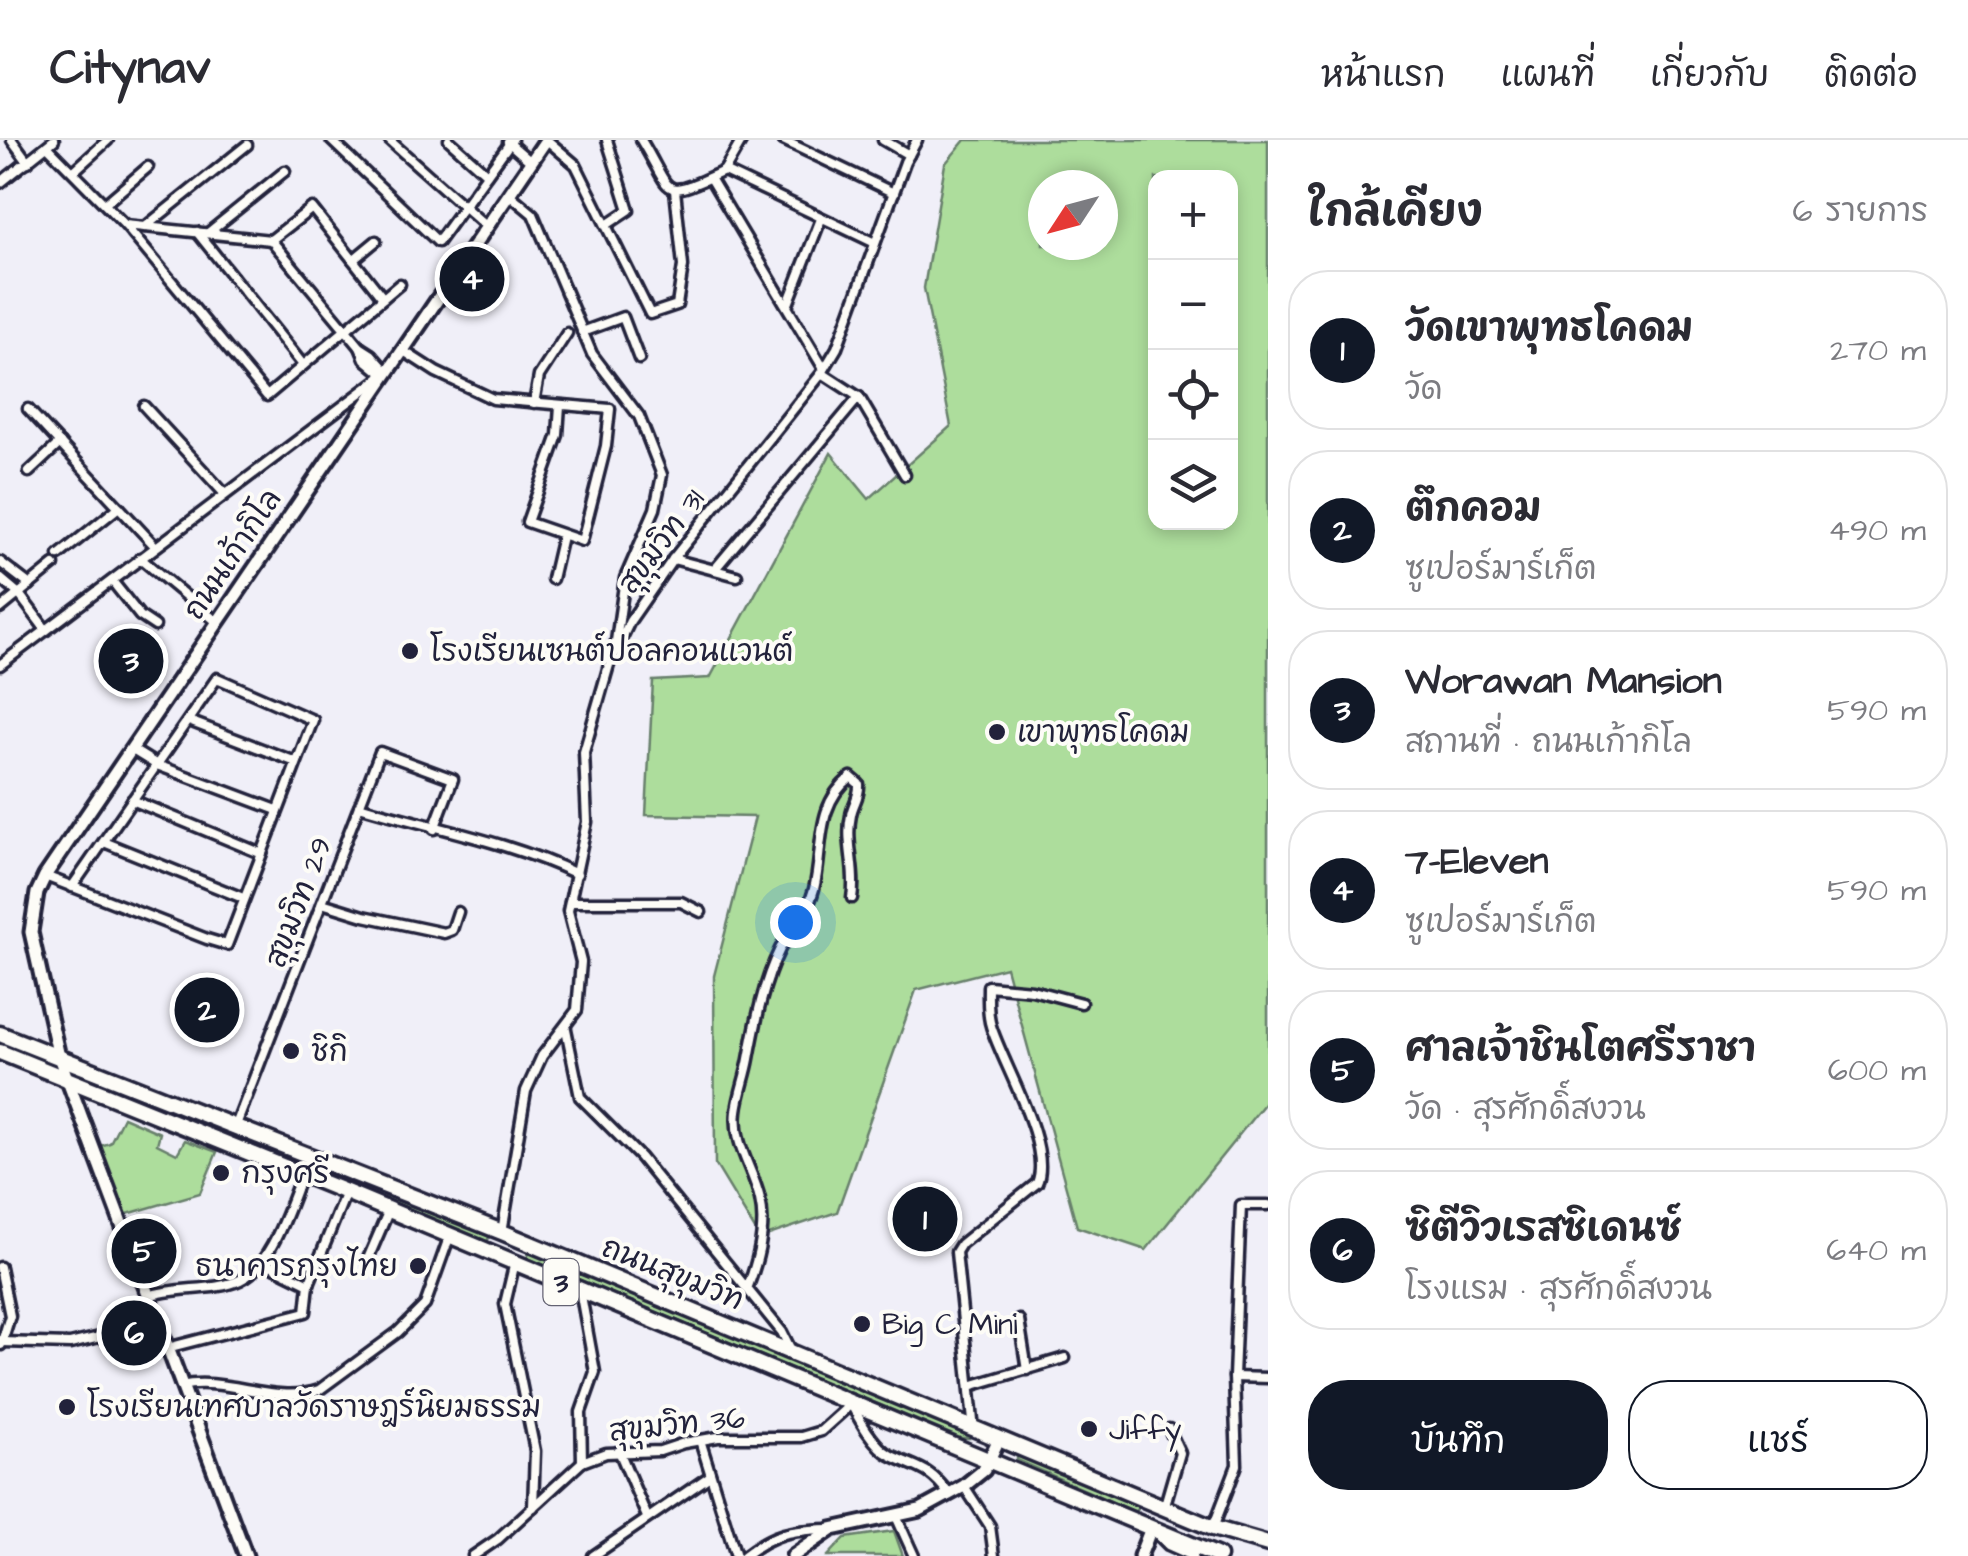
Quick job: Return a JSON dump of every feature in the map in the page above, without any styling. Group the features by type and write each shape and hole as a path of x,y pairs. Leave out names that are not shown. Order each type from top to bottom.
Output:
{"highway":[{"name":"ถนนสุขุมวิท","path":"0,1034 502,1232 1213,1528 1268,1544"},
{"name":"ถนนสุขุมวิท","path":"0,1052 390,1210 1218,1556"}],"main road":[{"name":"ถนนเก้ากิโล","path":"246,1556 180,1386 133,1248 65,1078 31,932 37,893 216,622 546,140"},
{"path":"794,1556 832,1530 920,1510 964,1486 990,1461 998,1441"},
{"path":"1140,1556 1151,1528"}],"street":[{"path":"12,140 28,162"},
{"path":"74,171 108,140"},
{"path":"330,140 438,242 509,141 531,162"},
{"path":"389,140 487,226"},
{"path":"448,140 487,174"},
{"path":"546,140 576,165 650,314 677,305 683,266 675,190"},
{"path":"607,140 629,210 608,224"},
{"path":"641,140 662,182 675,190 689,189 724,171 742,140"},
{"path":"783,140 894,193"},
{"path":"883,140 909,155"},
{"name":"สุขุมวิท 31","path":"502,1232 526,1091 542,1056 577,1010 581,962 570,924 570,902 587,822 584,752 614,652 630,621 673,559 823,371 837,348 894,193 918,140"},
{"path":"0,183 50,143 126,225 267,396 400,284"},
{"path":"145,227 247,145"},
{"path":"106,203 148,167"},
{"path":"208,233 285,171"},
{"path":"724,171 875,242"},
{"path":"710,178 788,304 823,371 858,397 906,475"},
{"path":"509,194 533,214 592,354 640,416 662,475 654,509 625,578 614,652"},
{"path":"271,240 312,208 383,298"},
{"path":"788,304 821,219"},
{"path":"0,665 385,373 364,358 360,348 271,240 126,225"},
{"path":"196,232 303,365"},
{"path":"353,260 376,241"},
{"path":"582,332 623,316 639,359"},
{"path":"534,403 539,376 567,333"},
{"path":"402,350 436,372 493,399 610,409 606,446 582,541 527,522 558,435 560,405"},
{"path":"715,570 858,397"},
{"path":"144,406 224,493"},
{"path":"28,409 155,546"},
{"path":"29,472 60,444"},
{"path":"59,555 119,507"},
{"path":"552,579 562,536"},
{"path":"140,558 216,622"},
{"path":"673,559 737,576"},
{"path":"0,562 30,585"},
{"path":"0,609 54,566"},
{"path":"0,578 19,594 46,630"},
{"path":"112,581 140,616 155,626"},
{"path":"45,876 72,887 227,945 313,720 217,678 72,887"},
{"path":"189,720 296,762"},
{"path":"131,748 157,765 277,810"},
{"name":"สุขุมวิท 29","path":"236,1125 380,752 453,779 434,829"},
{"path":"748,1288 757,1264 763,1218 760,1196 737,1142 736,1111 766,984 782,946 806,913 815,888 825,811 850,776 859,784 860,793 851,815 849,844 855,880 852,898"},
{"path":"132,800 260,853"},
{"path":"360,806 522,850 577,874"},
{"path":"104,842 242,898"},
{"path":"570,902 681,902 701,912"},
{"path":"322,903 444,932 452,930 458,912"},
{"path":"974,1430 956,1252 1037,1182 1041,1170 1029,1116 989,1023 988,986 1032,990 1081,1004"},
{"path":"566,1029 580,1097 640,1157 748,1288 782,1332 792,1352"},
{"path":"148,1296 240,1280 264,1262 302,1174"},
{"path":"141,1350 306,1312 310,1284 346,1192"},
{"path":"1213,1528 1237,1465 1234,1377 1240,1205 1268,1205"},
{"path":"368,1261 390,1210"},
{"path":"180,1386 199,1382 267,1392 308,1394 319,1390 398,1332 426,1305 450,1235"},
{"path":"264,1262 310,1284"},
{"path":"515,1262 505,1304 535,1451 533,1508"},
{"path":"0,1267 10,1316 1,1344 70,1344 104,1336"},
{"path":"580,1290 595,1372 581,1412 582,1462"},
{"path":"1019,1320 1027,1370"},
{"path":"970,1386 1066,1358"},
{"path":"1234,1377 1268,1378"},
{"path":"850,1404 886,1454 913,1462 937,1477 949,1494"},
{"name":"สุขุมวิท 36","path":"472,1556 498,1540 582,1462 619,1452 660,1451 700,1440 801,1437 820,1431 850,1404"},
{"path":"1164,1508 1180,1452 1170,1429"},
{"path":"700,1440 736,1556"},
{"path":"619,1452 647,1517"},
{"path":"593,1556 710,1476"},
{"path":"964,1486 990,1526 994,1556"},
{"path":"896,1516 914,1556"},
{"path":"1151,1528 1168,1545 1193,1556"},
{"path":"744,1556 763,1540 782,1533 832,1530"}],"green space":[{"path":"965,140 1268,140 1268,1099 1146,1250 1077,1227 1006,967 916,990 837,1212 760,1238 715,1164 714,976 755,817 646,815 653,681 710,678 831,453 869,499 951,426 924,288 945,164"},
{"path":"123,1117 160,1133 157,1144 177,1154 185,1140 217,1152 200,1193 124,1215 100,1146 110,1143"},
{"path":"277,1150 490,1234 487,1243 297,1163"},
{"path":"530,1251 961,1430 968,1438 960,1438 527,1258"},
{"path":"1017,1453 1140,1504 1135,1512 1017,1460"},
{"path":"894,1531 903,1556 828,1556 845,1538"}],"place":[{"name":"7-Eleven","path":"472,279"},
{"name":"โรงเรียนเซนต์ปอลคอนแวนต์","path":"410,651"},
{"name":"Worawan Mansion","path":"131,661"},
{"name":"เขาพุทธโคดม","path":"997,732"},
{"name":"ตึกคอม","path":"207,1010"},
{"name":"ชิกิ","path":"291,1051"},
{"name":"กรุงศรี","path":"221,1173"},
{"name":"วัดเขาพุทธโคดม","path":"925,1219"},
{"name":"ศาลเจ้าชินโตศรีราชา","path":"144,1251"},
{"name":"ธนาคารกรุงไทย","path":"418,1266"},
{"name":"Big C Mini","path":"862,1324"},
{"name":"ซิตีวิวเรสซิเดนซ์","path":"134,1333"},
{"name":"โรงเรียนเทศบาลวัดราษฎร์นิยมธรรม","path":"67,1407"},
{"name":"Jiffy","path":"1089,1429"}]}
